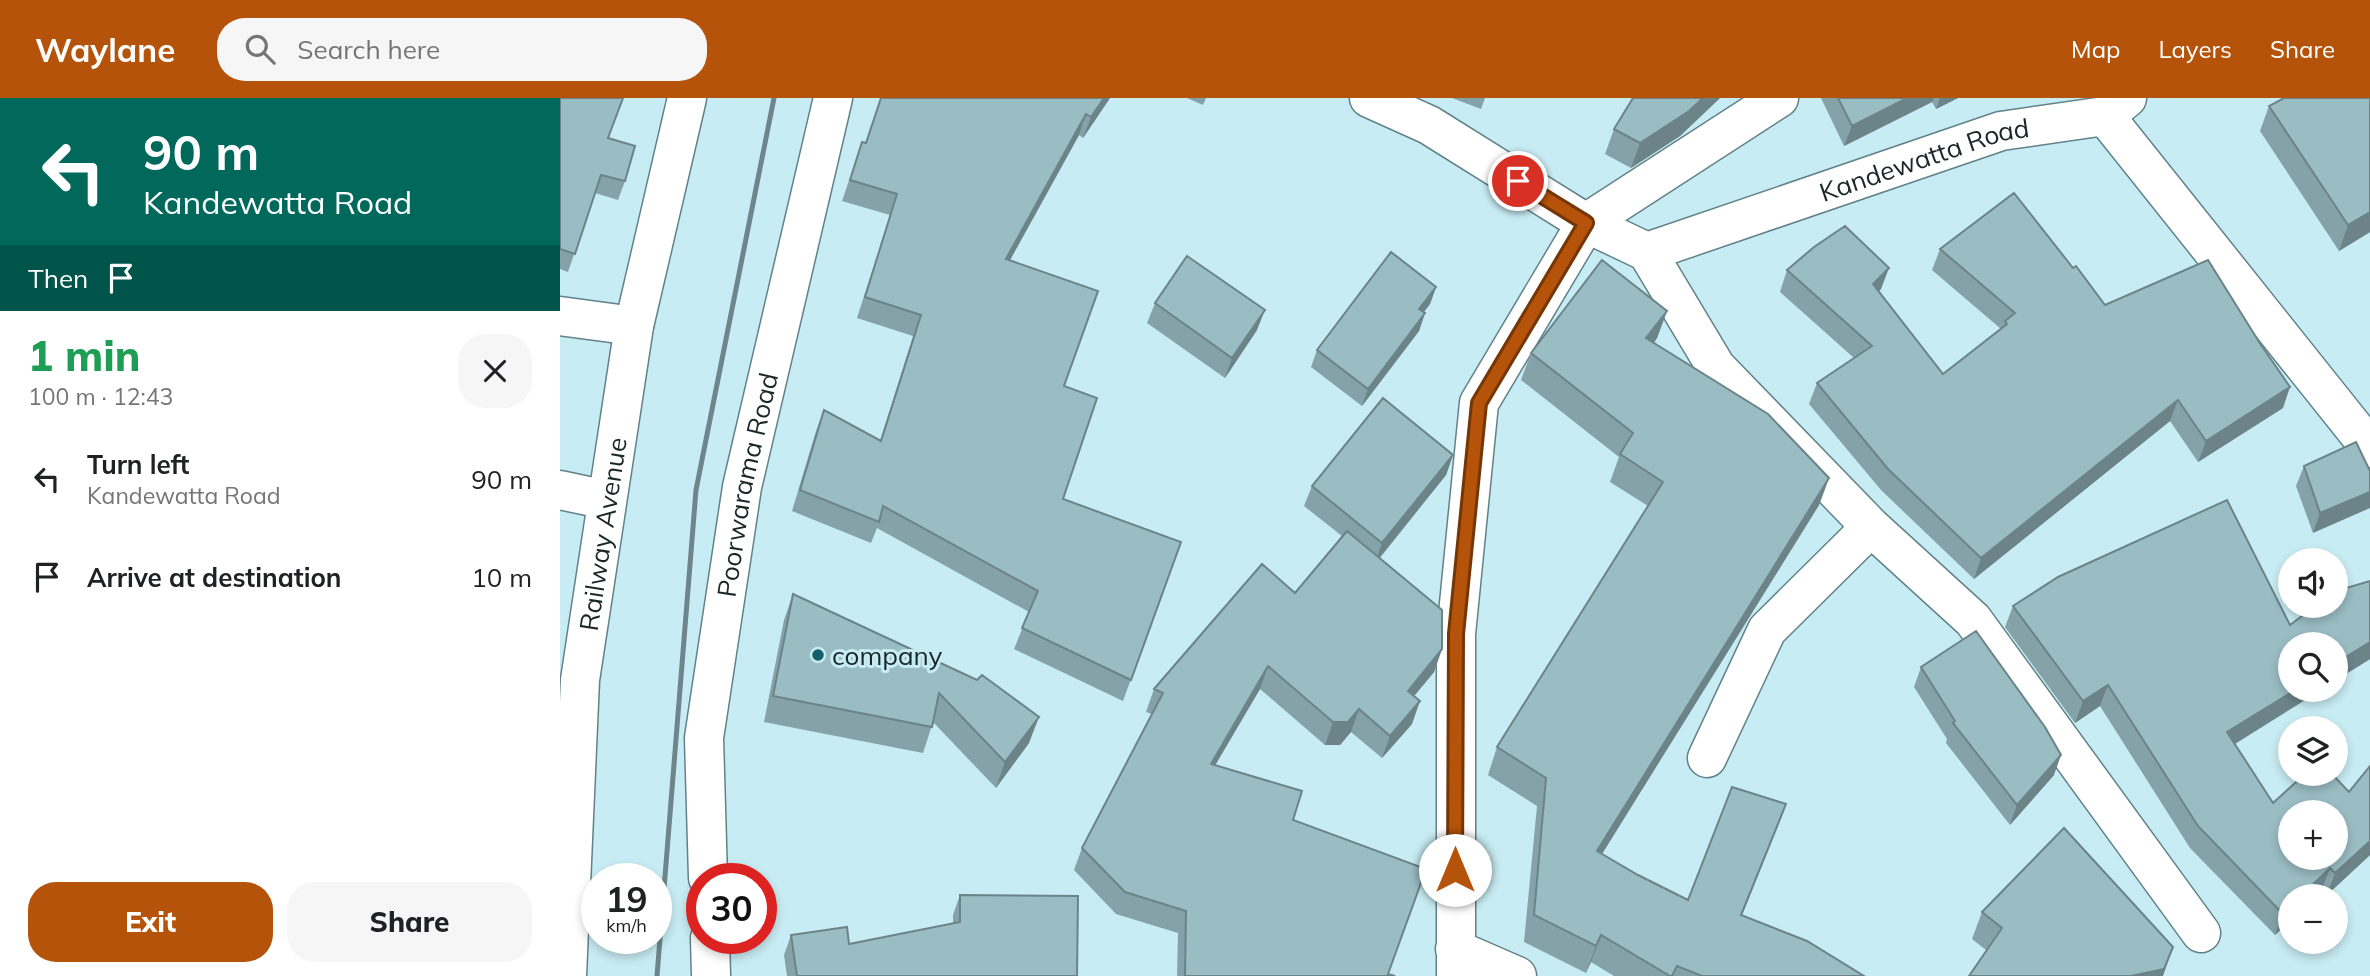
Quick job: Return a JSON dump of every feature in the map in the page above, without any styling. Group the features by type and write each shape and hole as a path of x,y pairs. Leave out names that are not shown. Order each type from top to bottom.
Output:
{"street":[{"name":"Railway Avenue","path":"566,976 580,680 571,664 607,499 634,326 687,98"},
{"name":"Poorwarama Road","path":"708,863 704,738 742,487 833,98"},
{"path":"1369,98 1429,125 1586,223 1647,252 1716,367 1871,527 1973,620 2201,933"},
{"path":"1517,976 1455,963 1456,634 1479,403 1586,223 1779,98"},
{"name":"Kandewatta Road","path":"1647,252 2001,131 2116,107 2370,448"},
{"path":"560,316 634,326"},
{"path":"560,490 607,499"},
{"path":"1707,758 1767,629 1871,527"},
{"path":"710,954 711,976"}],"building":[{"path":"560,98 623,98 608,138 635,146 625,181 601,175 575,254 560,249"},
{"path":"881,98 1104,98 1091,117 1086,114 1006,259 1098,291 1064,386 1097,398 1063,499 1181,542 1131,680 1022,628 1038,591 883,506 879,522 800,490 824,410 881,441 921,315 865,297 897,194 850,180 862,142 866,143"},
{"path":"1633,98 1703,98 1689,111 1640,143 1614,129"},
{"path":"1838,98 1907,98 1852,126"},
{"path":"2284,98 2370,98 2370,212 2348,225 2269,106"},
{"path":"2014,193 2105,305 2208,260 2290,387 2206,441 2178,400 1981,558 1888,469 1817,383 1872,346 1787,270 1845,226 1889,268 1873,284 1943,374 2007,324 2005,321 2015,313 1940,249"},
{"path":"1391,252 1436,287 1419,309 1425,313 1368,389 1317,350"},
{"path":"1187,256 1265,310 1232,358 1155,303"},
{"path":"1602,260 1667,311 1646,338 1768,414 1829,478 1597,851 1688,900 1732,787 1786,804 1741,915 1807,941 1864,976 1702,976 1677,966 1670,976 1601,935 1596,946 1534,915 1546,778 1497,747 1663,482 1620,454 1633,433 1531,353"},
{"path":"1383,398 1453,455 1382,543 1312,486"},
{"path":"2356,442 2370,471 2370,492 2320,513 2304,466"},
{"path":"2227,500 2278,601 2278,618 2286,618 2290,625 2299,618 2348,618 2348,587 2370,581 2370,642 2348,656 2348,632 2278,632 2278,700 2227,732 2273,803 2292,786 2343,786 2349,792 2370,766 2370,841 2348,861 2348,800 2278,800 2278,870 2328,870 2313,884 2278,884 2278,909 2198,826 2108,685 2083,701 2013,606 2058,577"},
{"path":"1347,531 1442,610 1442,649 1408,691 1420,701 1390,736 1359,709 1348,722 1333,722 1268,666 1211,764 1302,791 1293,820 1426,869 1388,974 1395,976 1185,976 1186,911 1125,892 1082,848 1163,693 1154,689 1262,564 1295,593"},
{"path":"793,594 977,680 982,675 1039,717 1005,762 939,693 932,727 773,696"},
{"path":"1976,631 2045,727 2061,755 2017,805 1953,723 1955,721 1921,667"},
{"path":"2064,828 2173,947 2164,969 2131,976 1969,976 2002,928 1982,912"},
{"path":"960,895 1078,896 1077,976 797,976 791,935 847,927 849,944 960,922"}],"railway":[{"path":"657,976 696,490 774,98"}],"place":[{"name":"company","path":"818,655"}],"route":[{"path":"1455,870 1456,634 1479,403 1586,223 1518,181"}]}
